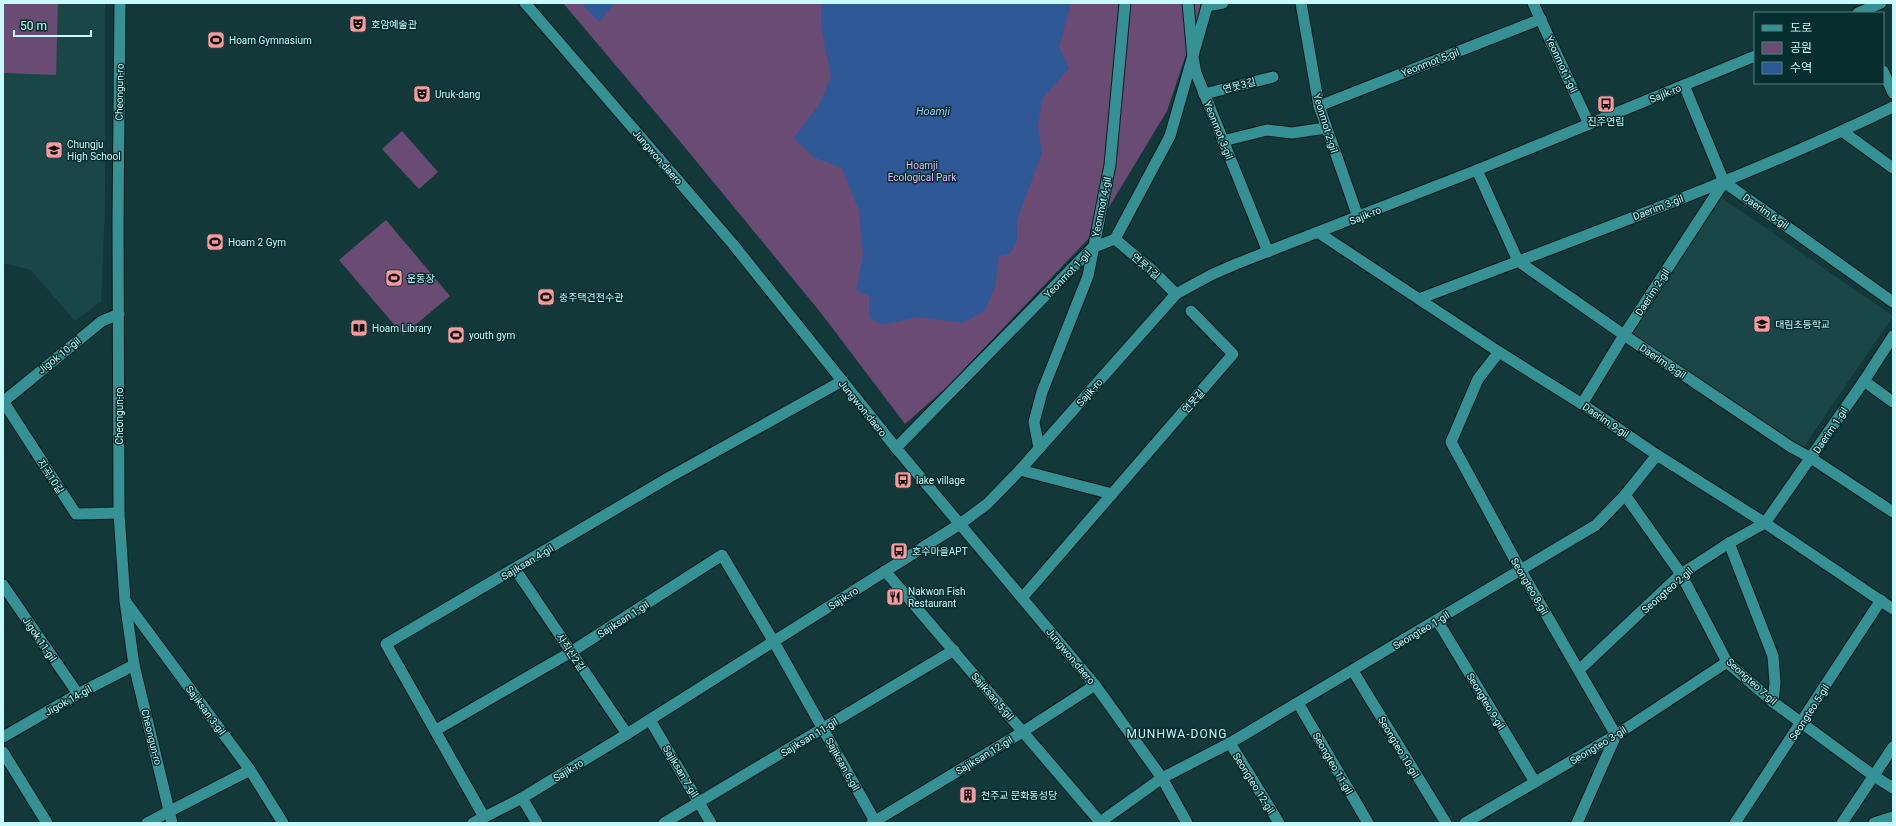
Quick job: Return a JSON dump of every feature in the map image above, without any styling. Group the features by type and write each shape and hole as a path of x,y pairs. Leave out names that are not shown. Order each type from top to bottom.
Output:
{"street":[{"name":"Cheongun-ro","path":"120,3 118,216 119,513 125,601 134,665 172,823"},
{"name":"Jungwon-daero","path":"525,3 732,243 896,448 1095,685 1162,778 1187,823"},
{"name":"Yeonmot 4-gil","path":"1039,448 1034,422 1042,392 1088,276 1092,248 1110,165 1126,3"},
{"name":"Yeonmot 3-gil","path":"1188,3 1193,58 1196,73 1268,252"},
{"path":"1115,239 1170,136 1208,5 1223,3"},
{"name":"Yeonmot 2-gil","path":"1300,3 1319,106 1358,217"},
{"name":"Yeonmot 1-gil","path":"1534,3 1589,124"},
{"path":"1860,12 1881,3"},
{"name":"Yeonmot 5-gil","path":"1319,106 1541,19"},
{"name":"Sajik-ro","path":"473,823 522,798 650,720 960,524 986,504 1020,470 1176,294 1210,275 1478,170 1754,56"},
{"path":"1884,73 1893,93"},
{"name":"연못3길","path":"1204,94 1273,77"},
{"path":"1684,85 1724,182"},
{"name":"Daerim 3-gil","path":"1419,299 1724,182 1842,132 1893,107"},
{"path":"1223,141 1267,130 1292,133 1326,128"},
{"path":"1842,132 1893,168"},
{"path":"1478,170 1518,261"},
{"name":"Daerim 6-gil","path":"1724,182 1893,302"},
{"name":"Daerim 2-gil","path":"1582,404 1624,335 1724,182"},
{"name":"Daerim 9-gil","path":"1319,233 1499,352 1582,404 1657,455 1765,523 1893,609"},
{"name":"Yeonmot 1-gil","path":"896,448 1092,248 1115,239"},
{"name":"연못1길","path":"1115,239 1153,271 1176,294"},
{"name":"Daerim 8-gil","path":"1518,261 1624,335 1791,447 1811,458 1893,512"},
{"name":"연못길","path":"1022,598 1233,354 1191,311"},
{"name":"Jigok 10-gil","path":"3,401 102,321 119,314"},
{"name":"Daerim 1-gil","path":"1765,523 1864,382 1893,336"},
{"name":"Seongteo 8-gil","path":"1499,352 1478,379 1451,442 1520,570 1616,735"},
{"name":"Sajiksan 4-gil","path":"484,817 386,644 668,478 842,381"},
{"path":"1864,382 1893,402"},
{"name":"지곡10길","path":"3,401 76,514 119,513"},
{"name":"Seongteo 1-gil","path":"1100,823 1162,778 1230,743 1596,525 1625,495 1657,455"},
{"path":"1020,470 1112,494"},
{"name":"Seongteo 7-gil","path":"1625,495 1681,574 1727,662 1773,702 1874,776 1893,788"},
{"name":"Seongteo 2-gil","path":"1579,670 1681,574 1729,543 1765,523"},
{"path":"1729,543 1773,656 1775,683 1773,702"},
{"name":"Sajiksan 1-gil","path":"436,730 571,652 722,555 774,642"},
{"name":"사직산2길","path":"515,569 627,734"},
{"name":"Sajiksan 5-gil","path":"885,571 1024,732 1100,823"},
{"name":"Jigok 11-gil","path":"3,585 78,694"},
{"name":"Seongteo 5-gil","path":"1735,823 1802,723 1881,600"},
{"name":"Sajiksan 3-gil","path":"125,601 250,770 283,823"},
{"name":"Seongteo 9-gil","path":"1437,620 1536,782"},
{"name":"Sajiksan 6-gil","path":"774,642 875,822"},
{"name":"Sajiksan 11-gil","path":"664,823 954,650"},
{"name":"Seongteo 3-gil","path":"1465,823 1616,735 1727,662"},
{"name":"Jigok 14-gil","path":"3,737 78,694 134,665"},
{"name":"Seongteo 10-gil","path":"1353,671 1446,823"},
{"name":"Sajiksan 12-gil","path":"875,822 1024,732 1095,685"},
{"name":"Seongteo 11-gil","path":"1298,703 1368,823"},
{"name":"Sajiksan 7-gil","path":"650,720 712,823"},
{"path":"1577,823 1616,735"},
{"name":"Seongteo 12-gil","path":"1230,743 1279,823"},
{"path":"1842,823 1893,747"},
{"path":"3,752 47,823"},
{"path":"147,823 169,810 250,770"},
{"path":"522,798 537,823"},
{"path":"1874,823 1893,818"}],"shaded area":[{"name":"Chungju High School","path":"3,3 105,3 105,209 101,301 75,321 31,270 3,263"},
{"name":"대림초등학교","path":"1722,198 1893,316 1803,448 1630,332"}],"green space":[{"path":"3,3 58,3 56,75 3,73"},
{"name":"Hoamji Ecological Park","path":"563,3 1201,3 1194,31 1167,111 1092,235 947,387 905,424 821,313 678,139"},
{"path":"402,131 438,172 419,189 382,149"},
{"name":"운동장","path":"386,220 450,296 403,335 339,260"}],"water":[{"path":"581,3 615,3 599,22"},
{"name":"Hoamji","path":"821,3 1071,3 1059,47 1069,68 1042,99 1038,126 1042,153 1017,220 1017,241 1010,254 999,256 995,287 985,310 963,323 918,317 883,325 869,318 869,296 856,290 863,256 859,211 842,168 813,157 794,138 820,103 831,76 821,27"}],"place":[{"name":"호암예술관","path":"358,24"},
{"name":"Hoam Gymnasium","path":"216,40"},
{"name":"Uruk-dang","path":"422,94"},
{"name":"진주연립","path":"1606,104"},
{"name":"Chungju High School","path":"54,150"},
{"name":"Hoam 2 Gym","path":"215,242"},
{"name":"운동장","path":"394,278"},
{"name":"충주택견전수관","path":"546,297"},
{"name":"대림초등학교","path":"1762,324"},
{"name":"Hoam Library","path":"359,328"},
{"name":"youth gym","path":"456,335"},
{"name":"lake village","path":"903,480"},
{"name":"호수마을APT","path":"899,551"},
{"name":"Nakwon Fish Restaurant","path":"895,597"},
{"name":"천주교 문화동성당","path":"968,795"}],"district":[{"name":"MUNHWA-DONG","path":"1177,734"}]}
